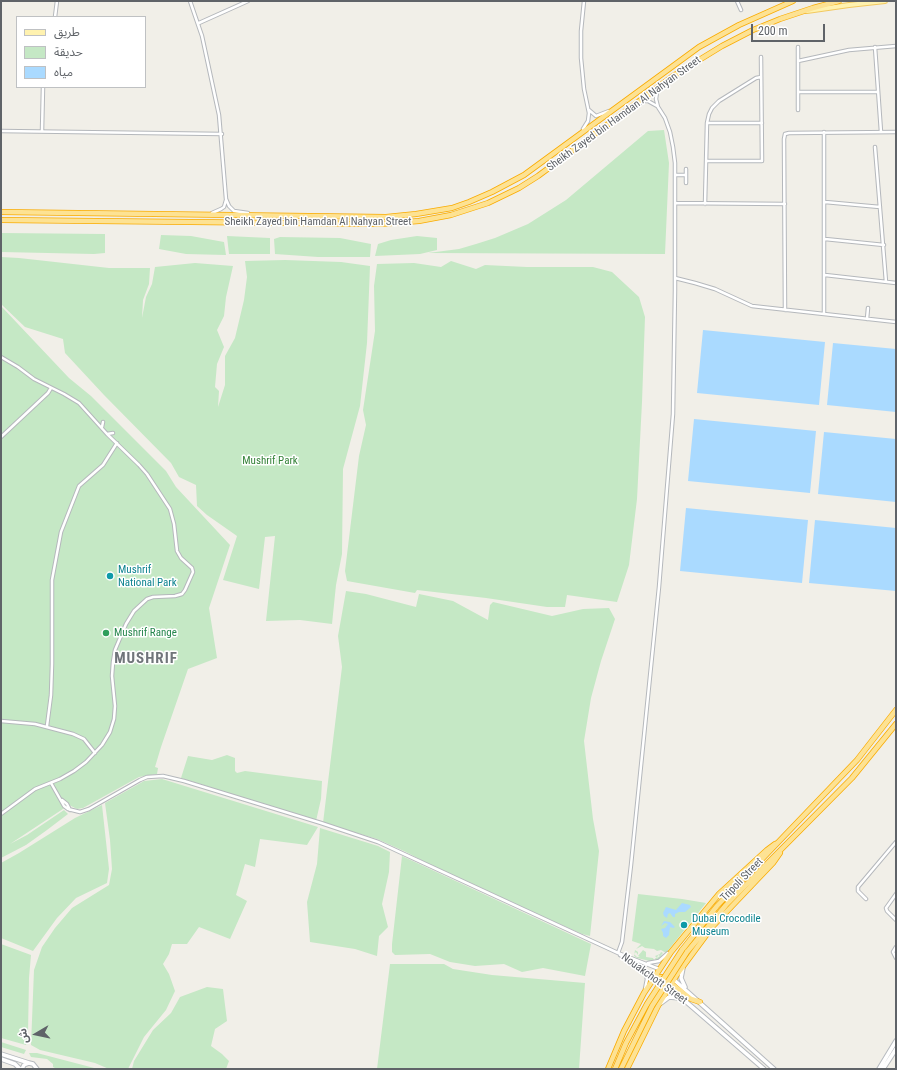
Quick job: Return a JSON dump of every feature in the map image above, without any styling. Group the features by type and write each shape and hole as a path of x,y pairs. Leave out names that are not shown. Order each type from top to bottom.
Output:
{"highway":[{"name":"Sheikh Zayed bin Hamdan Al Nahyan Street","path":"1,212 394,216 425,213 452,208 508,185 532,170 709,41 748,20 793,1"},
{"name":"Sheikh Zayed bin Hamdan Al Nahyan Street","path":"1,220 380,224 406,223 432,219 470,210 512,192 538,176 673,76 708,54 767,24 802,11 839,1"},
{"name":"Tripoli Street","path":"615,1069 649,1005 684,951 717,906 868,748 896,710"},
{"name":"Tripoli Street","path":"684,951 726,905 852,778 896,724"},
{"path":"608,1069 624,1031 644,993 671,952 719,894 767,850 776,844"},
{"path":"627,1069 671,983 720,918 773,863 782,850"},
{"path":"655,977 661,976 691,1000 700,1002"},
{"name":"Tripoli Street","path":"621,1069 649,1005"}],"main road":[{"path":"802,11 885,1"}],"street":[{"path":"55,16 57,1"},
{"path":"190,1 199,23 217,102 222,134 226,203 221,209 208,215"},
{"path":"199,23 248,1"},
{"path":"578,136 588,121 581,31 584,1"},
{"path":"737,1 741,10"},
{"path":"798,61 840,52 875,47 896,46"},
{"path":"798,47 798,110"},
{"path":"875,47 881,132"},
{"path":"706,161 761,162 761,57"},
{"path":"51,783 64,806 70,810 78,812 85,811 128,786 147,777 158,776 178,779 378,842 618,953 622,942 631,865 659,587 674,393 674,152 666,120 658,107 656,99 657,92 673,76"},
{"path":"706,204 707,123 710,111 717,103 756,78 761,77"},
{"path":"42,131 43,88"},
{"path":"798,92 878,92"},
{"path":"624,112 646,101 653,103 658,107"},
{"path":"588,109 596,116 615,109"},
{"path":"707,123 762,123"},
{"path":"1,131 222,134"},
{"path":"785,310 785,134 824,132 896,132"},
{"path":"824,132 824,314"},
{"path":"875,147 886,282"},
{"path":"686,169 686,183"},
{"path":"675,175 686,175"},
{"path":"226,199 231,208 237,212 261,215"},
{"path":"825,202 880,207"},
{"path":"675,204 785,204"},
{"path":"825,239 884,245"},
{"path":"824,275 896,283"},
{"path":"675,278 710,288 752,306 896,322"},
{"path":"867,319 868,308"},
{"path":"1,357 34,379 79,403 101,428 131,456 143,470 167,505 173,519 177,551 181,558 192,568 193,572 182,594 147,599 138,607 126,624 115,650 112,662 115,706 113,723 106,739 95,753 74,771 51,783 35,789 1,814"},
{"path":"1,437 48,393 51,388"},
{"path":"101,428 103,422"},
{"path":"107,434 113,433"},
{"path":"47,726 51,695 52,580 61,532 80,486 103,465 117,443"},
{"path":"1,721 47,726 77,735 86,742 95,753"},
{"path":"866,899 858,892 858,887 896,842"},
{"path":"896,894 886,908 896,920"},
{"path":"896,947 893,954 896,958"},
{"path":"644,962 652,963 659,961 671,952"},
{"name":"Nouakchott Street","path":"618,953 660,969 683,999 764,1069"},
{"name":"Nouakchott Street","path":"618,953 655,977"},
{"path":"687,962 681,975 682,982 688,991"},
{"path":"640,968 645,973 647,979 644,993"},
{"name":"Nouakchott Street","path":"671,983 688,991 774,1069"},
{"path":"658,1006 669,997 683,999"},
{"path":"879,1069 896,1041"},
{"path":"883,1069 895,1051"},
{"path":"1,1054 33,1064 37,1069"},
{"path":"1,1059 15,1064 21,1069 24,1065 29,1063"}],"green space":[{"path":"664,130 669,163 665,254 428,253 459,249 495,238 528,224 566,200 648,131"},
{"path":"1,233 105,234 105,253 1,252"},
{"path":"161,235 191,236 224,242 226,255 186,254 159,249"},
{"path":"227,236 270,238 270,254 229,254"},
{"path":"417,236 437,238 437,250 420,254 375,256 378,244 391,240"},
{"path":"280,237 340,238 371,244 370,257 318,257 275,254 274,239"},
{"name":"Mushrif Park","path":"1,257 109,268 150,268 149,284 143,300 142,318 146,297 152,284 155,267 195,263 233,266 226,297 224,316 217,330 224,347 217,364 215,387 219,391 218,407 225,385 225,356 235,338 244,300 247,277 245,261 285,260 341,262 370,266 367,343 360,406 343,469 342,554 336,585 332,624 300,620 266,621 275,536 265,537 259,589 223,580 237,536 197,506 196,485 179,477 171,463 65,353 63,339 25,327 1,304"},
{"path":"451,261 476,269 485,265 527,267 593,267 612,272 639,297 645,317 637,499 629,565 617,602 567,595 565,607 547,607 417,590 415,593 347,581 345,571 359,456 366,425 363,410 375,331 374,286 377,264 414,263 441,267"},
{"name":"Mushrif National Park","path":"1,306 69,378 91,396 166,471 176,487 230,545 209,608 217,658 188,669 155,767 158,768 157,774 139,777 83,808 77,809 69,805 10,844 27,835 64,810 68,814 26,845 1,858"},
{"path":"346,591 366,594 416,607 419,594 453,601 488,620 490,605 493,602 552,616 583,609 609,608 615,619 591,698 584,741 593,819 599,851 590,936 582,934 450,875 377,839 323,823 342,667 338,636"},
{"path":"227,755 235,758 235,771 237,773 245,771 322,781 321,799 316,821 181,778 188,756 212,760"},
{"path":"162,779 318,827 307,845 260,839 255,867 245,864 236,895 247,901 230,939 199,927 187,944 172,944 169,954 163,964 169,974 175,991 166,1010 144,1037 128,1069 109,1069 95,1063 40,1050 31,1045 34,970 42,947 55,928 72,908 109,885 112,869 105,803 144,781"},
{"path":"102,805 109,869 107,883 76,898 57,918 33,951 1,938 1,863 75,818"},
{"path":"320,828 378,846 390,852 389,872 382,904 388,927 379,936 377,956 355,949 310,942 307,902 317,864"},
{"path":"402,856 591,944 585,976 543,968 522,972 504,964 475,966 450,962 430,954 395,955 392,952 392,944"},
{"path":"638,894 706,903 666,953 661,950 657,951 642,946 636,949 641,944 632,941"},
{"path":"1,944 31,955 28,1033 26,1045 1,1038"},
{"path":"643,950 646,952 646,957 656,960 650,961 637,958 634,954 637,957 640,957 638,956"},
{"path":"661,952 663,953 660,956 658,955 657,958 655,956"},
{"path":"663,954 659,959 656,960 655,958"},
{"path":"390,964 444,964 453,969 492,975 585,983 579,1069 377,1069"},
{"path":"207,987 223,989 227,1021 215,1029 211,1046 229,1061 226,1069 132,1069 134,1061 153,1030 171,1013 180,997"},
{"path":"1,1042 26,1050 24,1054 1,1047"},
{"path":"29,1053 37,1053 98,1069 57,1069 53,1067 53,1064 47,1059 31,1057"}],"water":[{"path":"703,330 825,342 819,405 697,393"},
{"path":"833,343 896,349 896,412 827,405"},
{"path":"694,419 816,431 810,493 688,481"},
{"path":"824,432 896,439 896,502 818,494"},
{"path":"686,508 808,520 802,583 680,571"},
{"path":"815,520 896,528 896,591 809,583"},
{"path":"682,903 690,905 691,907 685,912 675,914 675,917 673,917 670,913 668,914 667,918 664,916 663,913 666,907 676,910"},
{"path":"664,921 670,922 675,927 670,927 669,935 666,938 663,936 661,929 665,928 668,924 665,923 661,926"}],"place":[{"name":"Mushrif National Park","path":"110,576"},
{"name":"Mushrif Range","path":"106,633"},
{"name":"Dubai Crocodile Museum","path":"684,925"}],"district":[{"name":"MUSHRIF","path":"146,659"}]}
